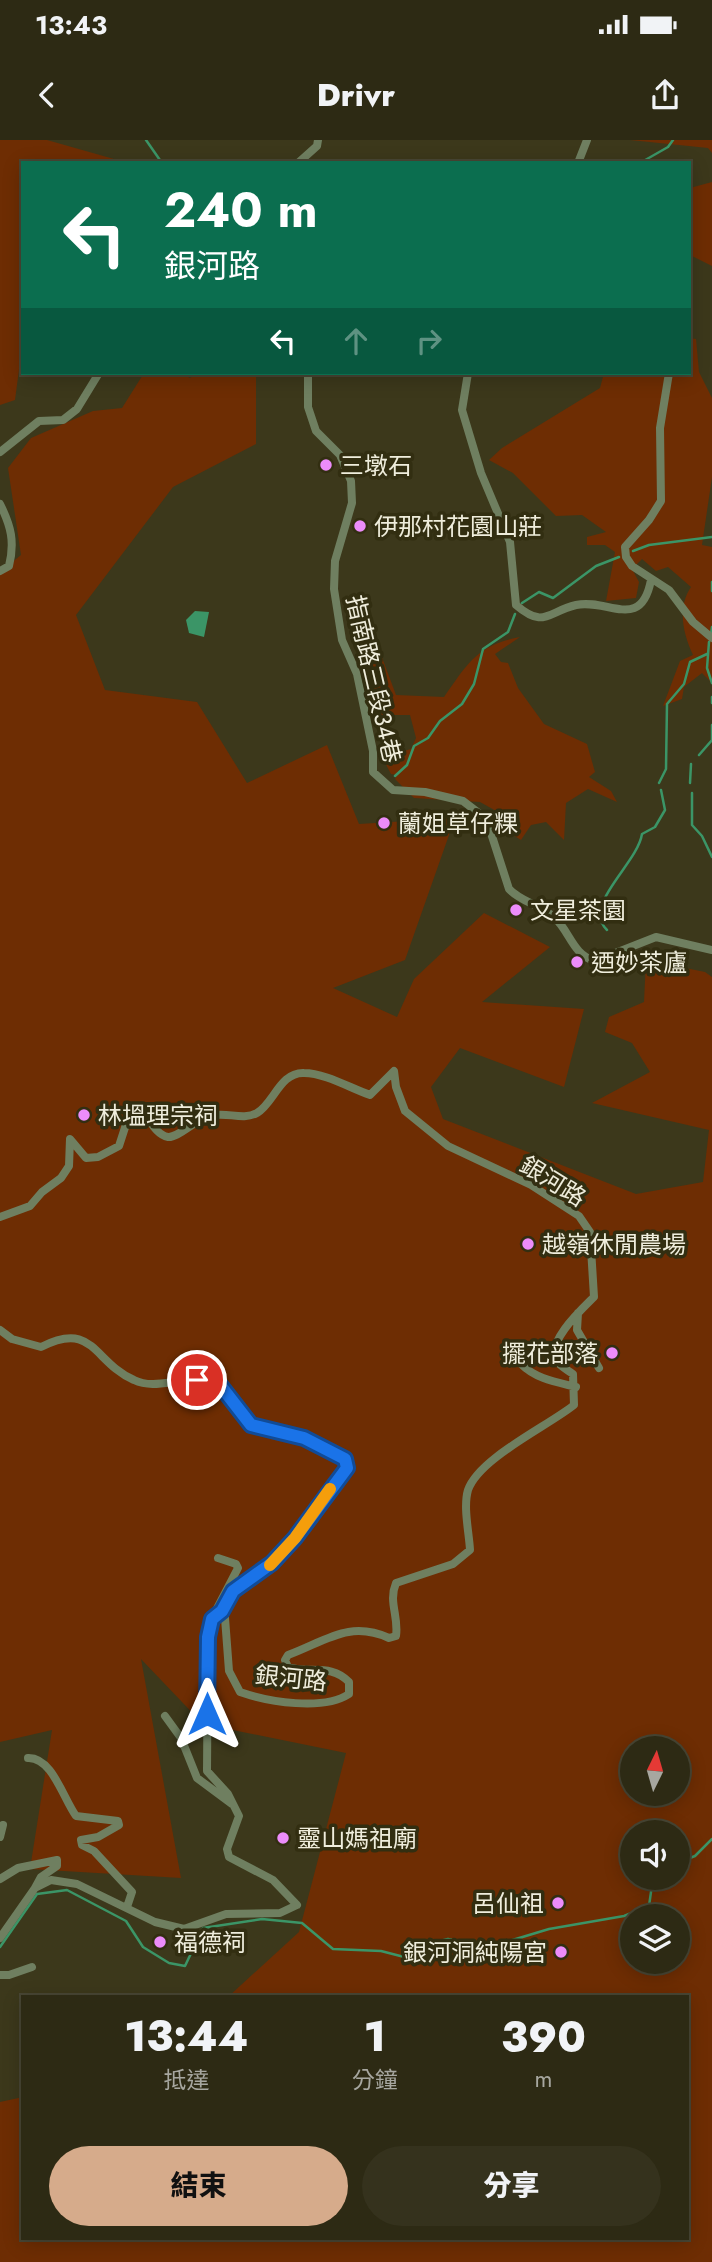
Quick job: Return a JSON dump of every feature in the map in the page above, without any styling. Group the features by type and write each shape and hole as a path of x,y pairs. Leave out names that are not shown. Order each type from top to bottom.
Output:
{"street":[{"path":"300,161 317,146 318,140"},
{"path":"579,161 587,140"},
{"path":"0,452 39,421 63,420 76,409 98,375"},
{"name":"指南路三段34巷","path":"308,375 308,407 316,431 340,455 351,481 352,503 335,561 334,589 342,640 357,674 373,751 373,772 393,790 425,792 463,801 480,814 490,830 509,889 555,918 574,947 588,959 595,961 656,937 712,950"},
{"path":"468,375 463,410 481,473 510,542 516,605 528,616 541,619 577,605 622,610 640,606 648,597 651,580"},
{"path":"668,375 660,428 661,500 649,520 625,547 626,557 632,566 669,590 693,622 712,638"},
{"path":"0,504 10,526 13,550 9,566 0,571"},
{"name":"銀河路","path":"0,1217 30,1206 41,1192 61,1178 69,1166 70,1139 73,1139 86,1158 98,1157 119,1146 132,1106 139,1107 157,1132 166,1137 177,1136 195,1120 221,1113 246,1117 259,1112 289,1076 303,1073 370,1095 394,1071 396,1087 405,1111 448,1146 531,1185 579,1216 590,1232 594,1297 560,1336 554,1354 557,1363 573,1374 576,1387 574,1405 552,1422 520,1439 480,1473 468,1488 470,1550 453,1563 396,1583 390,1598 398,1623 396,1636 389,1638 375,1632 343,1631 324,1642 288,1655 285,1660 288,1667 297,1670 323,1668 341,1674 349,1682 349,1694 336,1703 261,1699 240,1692 229,1671 225,1618 222,1611"},
{"path":"578,1313 577,1330 599,1368"},
{"path":"0,1330 12,1339 41,1347 61,1337 77,1337 131,1379 149,1385 197,1380 220,1385 251,1425 304,1438 345,1459 347,1468 295,1538 272,1563 233,1591 222,1611 212,1619"},
{"path":"521,1364 528,1372 576,1387"},
{"path":"35,1888 51,1880 61,1880 127,1907 155,1922 184,1929 226,1914 280,1913 297,1905 273,1880 229,1857 227,1849 239,1816 234,1805 207,1771 208,1637 212,1619 238,1568 236,1564 218,1558"},
{"path":"164,1716 181,1738 197,1778 234,1805"},
{"path":"28,1758 42,1760 55,1775 63,1798 76,1816 118,1821 119,1825 98,1837 81,1840 82,1845 94,1852 132,1892 127,1907"},
{"path":"0,1837 3,1825"},
{"path":"0,1879 18,1868 57,1860 57,1866 41,1877 0,1938"},
{"path":"0,1975 9,1976 32,1967"}],"shaded area":[{"path":"0,140 47,140 121,161 21,161 21,354 15,400 0,405"},
{"path":"630,140 712,140 712,153 708,148"},
{"path":"712,182 712,266 691,256 691,188"},
{"path":"691,338 696,339 699,372 712,398 712,477 702,545 712,547 712,683 702,673 684,687 682,699 663,706 680,661 693,655 683,621 684,603 691,587 668,567 656,571 642,559 632,569 639,582 636,598 606,601 615,552 605,545 587,545 587,537 606,532 582,515 556,516 513,473 489,460 502,448 600,388 603,375 691,375"},
{"path":"143,375 185,375 190,378 194,375 256,375 256,444 173,487 76,615 105,690 197,702 247,783 327,745 359,824 455,818 405,960 333,988 397,1017 414,979 484,913 550,947 482,1002 584,1009 564,1087 460,1048 431,1087 443,1119 636,1194 703,1182 709,1130 592,1103 650,1072 632,1043 605,1032 609,1017 644,1002 646,960 705,972 712,977 712,2262 0,2262 0,2102 21,2097 21,2240 689,2240 689,1995 230,1995 299,1932 346,1753 203,1724 141,1659 181,1878 30,1869 52,1730 0,1742 0,572 21,555 8,468 31,438 93,411 122,408"},
{"path":"195,611 209,612 204,637 189,633 186,620"},
{"path":"374,636 396,695 444,697 475,657 493,645 520,637 495,654 501,662 508,663 518,688 544,724 587,744 595,772 589,777 611,791 617,802 588,789 566,803 564,840 546,822 531,825 521,840 510,833 520,822 519,815 507,817 480,802 414,798 395,779 397,775 391,774 382,757 411,749 416,738 410,715 380,715 360,639"}],"waterway":[{"path":"146,140 161,161"},
{"path":"644,161 668,147 673,140"},
{"path":"633,551 649,545 712,537"},
{"path":"522,603 539,592 553,598 596,566 619,557"},
{"path":"712,582 712,591"},
{"path":"395,776 407,765 414,746 428,738 440,721 462,704 474,684 483,649 508,632 515,614"},
{"path":"711,634 712,627"},
{"path":"709,642 707,668 712,683"},
{"path":"659,783 666,769 667,704 684,684 690,662 707,654"},
{"path":"712,697 712,703"},
{"path":"699,755 712,740 712,725"},
{"path":"690,783 691,764"},
{"path":"607,930 601,920 605,897 631,859 642,834 655,827 665,810 661,790"},
{"path":"692,793 692,825 702,836 712,857"},
{"path":"690,1858 712,1839"},
{"path":"0,1947 37,1894 67,1890 126,1921 143,1947 169,1963 185,1966 203,1928 262,1919 302,1923 333,1949 381,1951 412,1959 431,1943 448,1939 486,1948 549,1929 624,1916 649,1906 651,1890"}],"slow traffic":[{"path":"270,1565 295,1538 330,1489"}],"place":[{"name":"三墩石","path":"326,465"},
{"name":"伊那村花園山莊","path":"360,526"},
{"name":"蘭姐草仔粿","path":"384,823"},
{"name":"文星茶園","path":"516,910"},
{"name":"迺妙茶廬","path":"577,962"},
{"name":"林塭理宗祠","path":"84,1115"},
{"name":"越嶺休閒農場","path":"528,1244"},
{"name":"擺花部落","path":"612,1353"},
{"name":"靈山媽祖廟","path":"283,1838"},
{"name":"呂仙祖","path":"558,1903"},
{"name":"福德祠","path":"160,1942"},
{"name":"銀河洞純陽宮","path":"561,1952"}],"route":[{"path":"197,1380 220,1385 251,1425 304,1438 325,1451 339,1454 345,1459 347,1468 312,1511 295,1538 272,1563 233,1591 222,1611 212,1619 208,1637 207,1714"}]}
